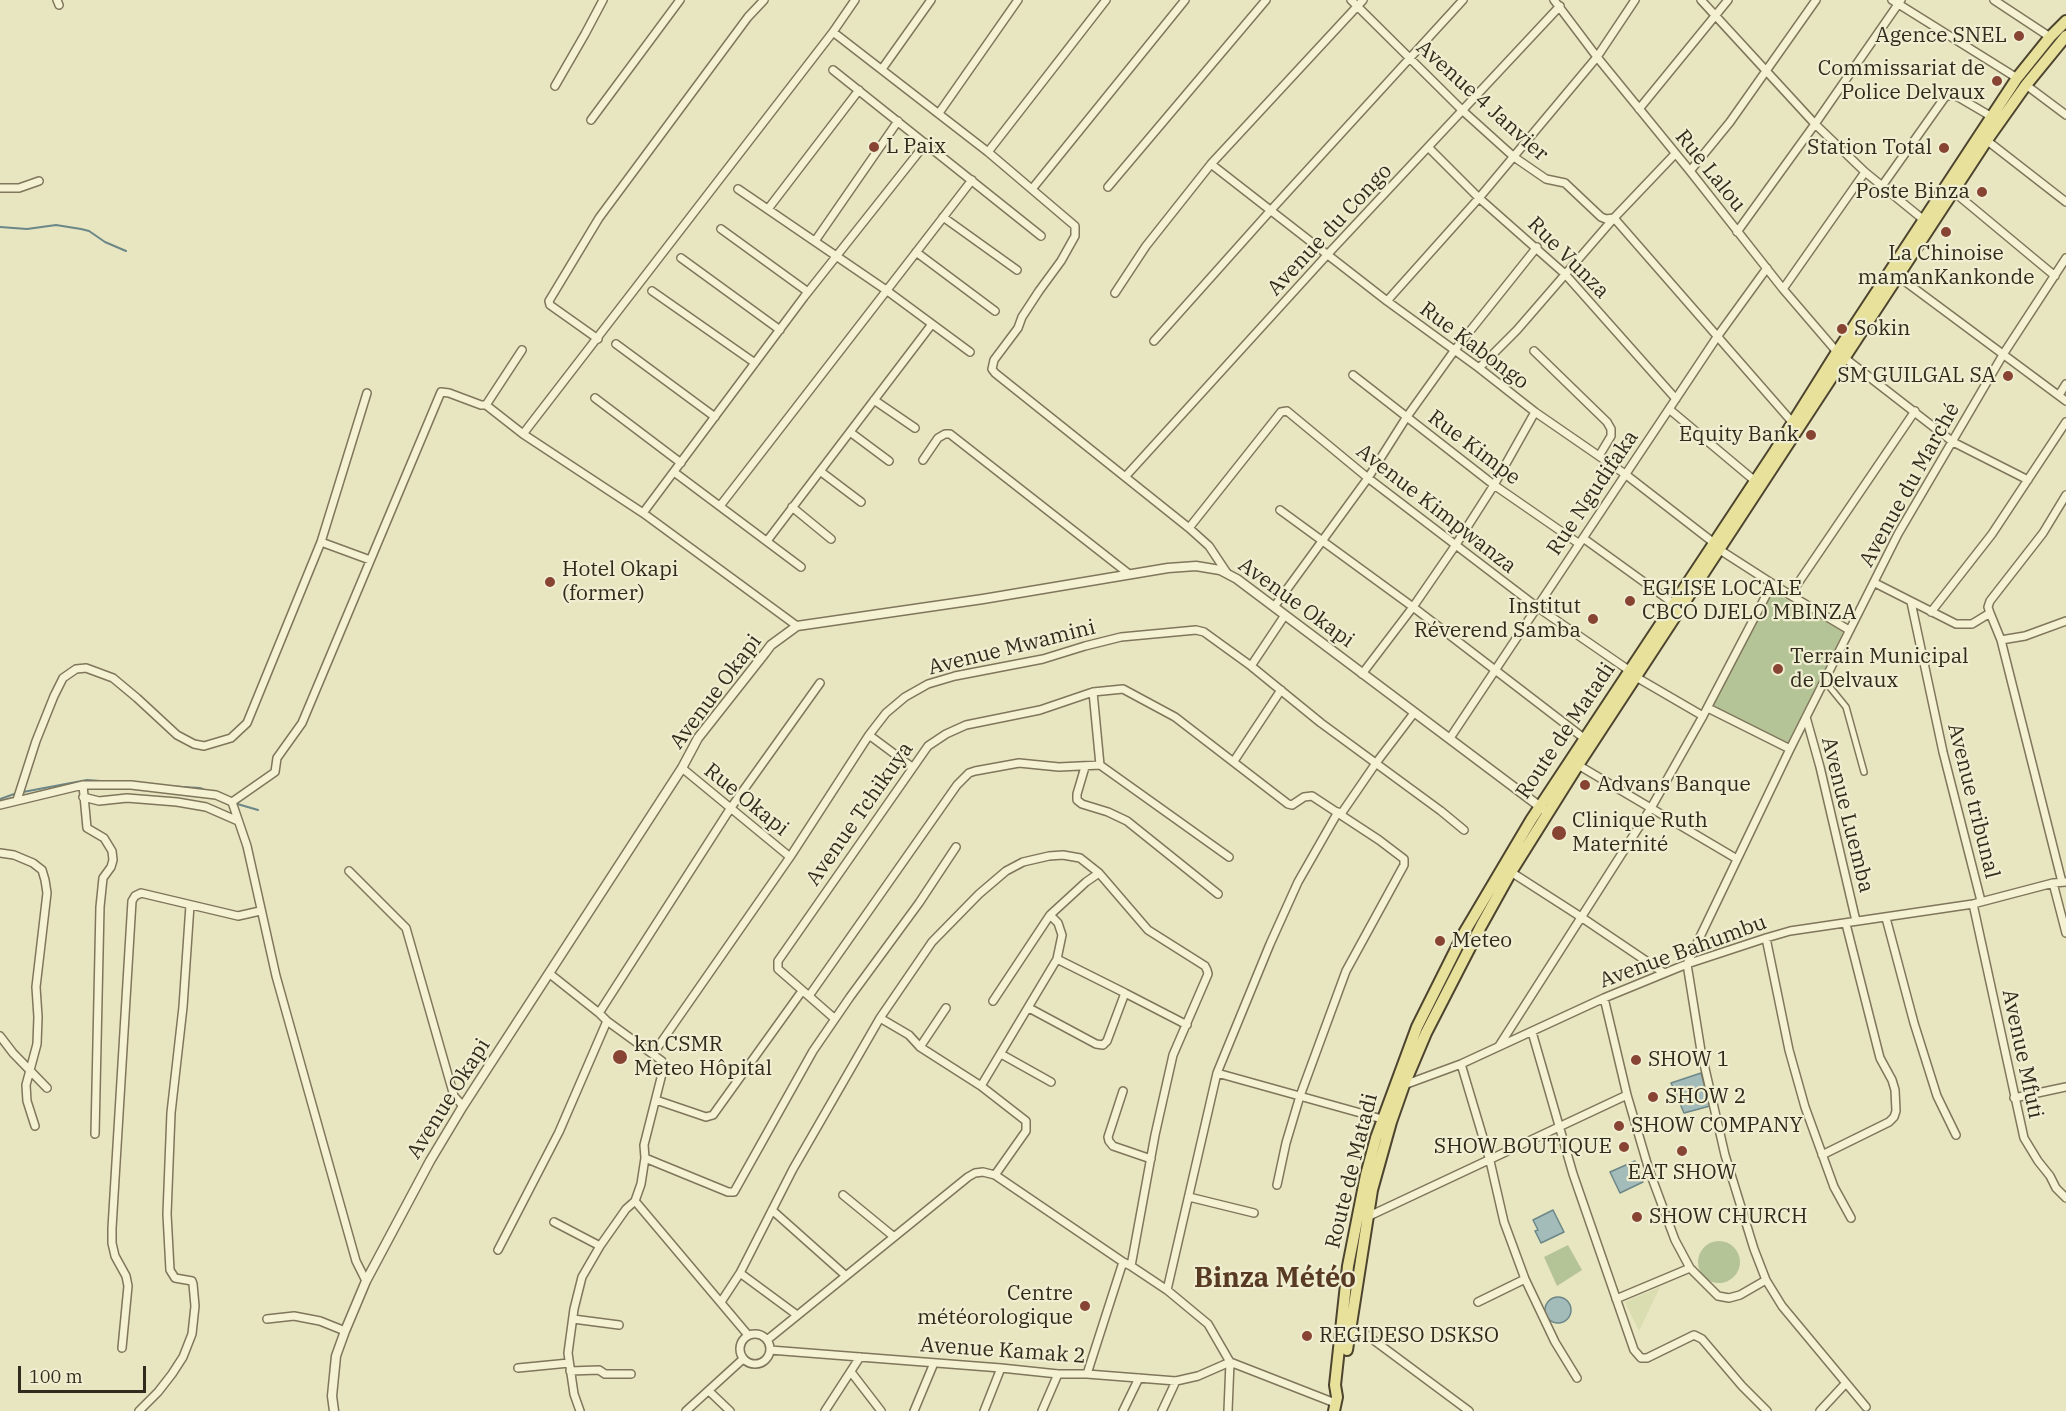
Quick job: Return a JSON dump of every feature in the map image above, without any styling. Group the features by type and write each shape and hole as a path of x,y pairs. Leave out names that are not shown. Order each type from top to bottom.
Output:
{"main road":[{"name":"Route de Matadi","path":"1335,1404 1340,1389 1350,1327 1366,1175 1382,1119 1426,1034 1457,959 1497,874 1578,765 1665,624 1983,137 2026,85 2060,36 2066,21"},
{"name":"Route de Matadi","path":"1665,624 1673,603 1717,547 1755,481 1793,423 1899,277 1928,224 1954,192 1992,117 2017,78 2060,36"},
{"name":"Route de Matadi","path":"1457,959 1511,872 1585,739 1633,674"},
{"name":"Route de Matadi","path":"1335,1404 1348,1266 1367,1217 1399,1085"}],"street":[{"path":"555,86 603,0"},
{"path":"591,120 680,0"},
{"path":"598,339 549,302 599,219 748,17 764,0"},
{"path":"523,434 833,32 855,0"},
{"path":"882,69 931,0"},
{"path":"939,113 1018,0"},
{"path":"988,152 1106,0"},
{"path":"1032,189 1185,0"},
{"path":"1108,187 1266,0"},
{"name":"Avenue 4 Janvier","path":"1351,0 1410,60 1514,157 1546,178 1565,183 1601,217 1614,218 1793,423"},
{"path":"1115,293 1146,246 1211,164 1363,0"},
{"path":"1154,341 1463,0"},
{"name":"Rue Lalou","path":"1554,0 1783,290 1841,355 1953,442 2028,480"},
{"path":"1387,301 1479,198 1597,57 1635,0"},
{"path":"1701,0 1815,124 1865,172 1928,224"},
{"path":"1639,108 1728,0"},
{"path":"1690,171 1730,122 1816,0"},
{"path":"1994,0 2060,36"},
{"path":"1737,232 1815,124 1897,2 2017,78"},
{"name":"Avenue du Congo","path":"1125,477 1327,255 1560,6"},
{"path":"833,32 988,152 1075,226 1075,236 1061,261 1033,299 1018,328 994,360 992,369 995,374 1189,528 1209,546 1227,573"},
{"path":"833,70 1041,236"},
{"path":"2026,85 2066,115"},
{"path":"768,209 860,90"},
{"path":"1882,186 1945,97 1951,95 1958,97 1992,117"},
{"path":"815,241 898,121"},
{"path":"1983,137 2066,202"},
{"path":"643,513 808,292 926,142"},
{"name":"Rue Vunza","path":"1429,148 1479,198 1565,274 1676,399"},
{"path":"1479,368 1675,154"},
{"name":"Rue Kabongo","path":"1211,164 1387,301 1535,412 1625,474 1717,547 1790,596 1849,630"},
{"path":"1783,290 1865,172"},
{"path":"720,506 972,180"},
{"path":"0,188 19,188 39,181"},
{"path":"738,189 886,290 970,352"},
{"path":"1954,192 2055,276"},
{"path":"943,217 1017,270"},
{"path":"721,229 808,292"},
{"path":"1275,607 1368,478 1406,418 1454,351 1537,248"},
{"path":"916,252 995,311"},
{"path":"681,258 780,330"},
{"name":"Avenue du Marché","path":"1687,964 1790,749 1898,534 2004,353 2066,258"},
{"name":"Rue Ngudifaka","path":"1450,738 1580,540 1717,337 1767,268"},
{"path":"1899,277 2066,400"},
{"path":"652,291 755,363"},
{"path":"766,542 932,324"},
{"path":"616,344 715,417"},
{"path":"486,405 522,350"},
{"path":"1534,351 1607,422 1611,429 1611,436 1599,456"},
{"name":"Rue Kimpe","path":"1353,375 1494,485 1673,603"},
{"path":"2059,395 2066,384"},
{"path":"0,805 83,785 131,785 208,794 236,800 275,772 277,758 302,723 441,392 486,405 523,434 643,513 797,626"},
{"path":"17,800 36,741 54,696 63,678 76,669 86,668 114,678 177,735 194,744 204,746 231,738 247,723 321,542 367,393"},
{"path":"595,398 681,463"},
{"path":"874,400 915,428"},
{"path":"1669,409 1755,481"},
{"name":"Avenue Kimpwanza","path":"1189,528 1284,411 1536,608 1633,674 1703,716"},
{"path":"1790,596 1915,411"},
{"path":"1362,674 1413,607 1455,546 1494,485 1535,412"},
{"path":"1930,612 1992,534 2066,422"},
{"path":"850,432 889,461"},
{"path":"923,460 938,438 950,434 1129,574"},
{"path":"820,471 861,502"},
{"path":"674,472 801,567"},
{"path":"2064,882 2001,640 1988,607 1990,601 2043,533 2066,495"},
{"path":"792,507 831,539"},
{"path":"1280,510 1413,607 1585,739"},
{"path":"321,542 370,560"},
{"name":"Avenue Okapi","path":"334,1411 332,1396 336,1356 345,1331 366,1281 430,1161 463,1106 682,768 698,738 771,645 797,626 983,599 1129,574 1196,566 1227,573 1544,809"},
{"path":"1875,583 1956,624 1972,624 1990,613"},
{"path":"1499,1046 1651,808 1708,708 1772,584"},
{"name":"Avenue tribunal","path":"1911,602 1943,752 1981,902"},
{"path":"1251,666 1285,615"},
{"path":"2001,640 2025,636 2066,621"},
{"name":"Avenue Mwamini","path":"653,1054 790,857 869,735 886,713 905,697 928,684 955,676 1042,659 1121,637 1196,630 1204,632 1464,830"},
{"path":"1824,680 1846,707 1864,772"},
{"path":"599,1013 730,809 820,683"},
{"name":"Avenue Tchikuya","path":"835,1019 778,969 778,961 928,746 966,725 1040,710 1093,692 1117,689 1128,691 1175,717 1288,804 1292,805 1308,795 1340,813 1404,859 1404,865 1346,971 1300,1096"},
{"path":"1234,761 1281,690"},
{"path":"1093,692 1100,765"},
{"path":"1708,708 1790,749"},
{"path":"1167,1290 1217,1073 1265,954 1298,882 1340,813 1414,713"},
{"name":"Avenue Luemba","path":"1806,717 1856,921"},
{"path":"869,735 912,767"},
{"path":"809,996 957,785 969,773 1018,763 1059,767 1100,765 1229,857"},
{"path":"1578,765 1737,859"},
{"path":"1085,767 1077,800 1127,821 1218,894"},
{"name":"Rue Okapi","path":"682,768 790,857"},
{"path":"83,785 87,828 104,838 112,851 113,860 103,878 100,907 95,1134"},
{"path":"206,807 208,794"},
{"path":"83,797 99,801 127,798 177,802 206,807 238,821"},
{"path":"236,800 238,821 247,846 276,976 353,1250 366,1281"},
{"path":"645,1158 728,1192 734,1192 813,1051 919,903 956,847"},
{"path":"0,853 14,855 33,863 42,870 47,894 36,987 37,1044 26,1085 27,1101 35,1126"},
{"path":"721,1302 740,1273 793,1169 880,1018 932,942 979,894 1006,871 1023,862 1063,855 1080,858 1099,873 1148,930 1205,966 1208,974 1173,1055 1131,1266"},
{"path":"350,871 406,928 454,1096 463,1106"},
{"path":"1511,872 1664,973"},
{"path":"993,1001 1050,915 1099,873"},
{"name":"Avenue Bahumbu","path":"1399,1085 1461,1064 1664,973 1766,938 1790,931 1972,904 2064,882"},
{"path":"2053,883 2066,933"},
{"path":"123,1348 128,1286 126,1276 115,1256 112,1236 132,901 137,894 141,893 238,916 260,911"},
{"name":"Avenue Mfuti","path":"1972,904 2024,1138 2056,1188 2066,1198"},
{"path":"139,1411 158,1392 183,1358 192,1334 195,1306 192,1281 175,1278 170,1270 167,1214 171,1113 183,1007 190,905"},
{"path":"981,1086 1029,1008 1062,945 1058,923 1050,915"},
{"path":"1886,918 1914,1023 1937,1096 1956,1135"},
{"path":"1822,1155 1889,1122 1894,1118 1896,1111 1895,1090 1880,1058 1846,924"},
{"path":"1766,938 1789,1050 1822,1155 1834,1187 1851,1218"},
{"path":"1056,959 1187,1025"},
{"path":"1687,964 1701,1051 1725,1155 1766,1280 1782,1306 1866,1407"},
{"path":"550,974 607,1021 662,1061 664,1066 644,1145 645,1158 641,1184 635,1201 626,1209 600,1246 582,1277 568,1353 574,1395 580,1411"},
{"path":"656,1100 706,1117 713,1115 802,991"},
{"path":"1029,1008 1096,1044 1103,1045 1107,1041 1125,993"},
{"path":"1604,998 1627,1095 1661,1204 1690,1268 1718,1296 1730,1298 1766,1280"},
{"path":"920,1047 946,1008"},
{"path":"880,1018 909,1035 920,1047 981,1086 1026,1121 1026,1131 995,1176"},
{"path":"498,1250 559,1132 607,1021"},
{"path":"1532,1032 1558,1126 1634,1350 1641,1358 1647,1358 1694,1335 1702,1340 1767,1411"},
{"path":"0,1036 47,1088"},
{"path":"1001,1054 1051,1082"},
{"path":"1461,1064 1490,1161 1504,1221 1525,1279 1555,1342 1576,1378"},
{"path":"1217,1073 1382,1119"},
{"path":"2014,1098 2066,1087"},
{"path":"1124,1091 1108,1137 1109,1141 1113,1146 1151,1159"},
{"path":"1367,1217 1627,1095"},
{"path":"1277,1185 1300,1096"},
{"path":"767,1340 968,1177 983,1172 995,1176 1167,1290 1208,1324 1230,1362 1228,1411"},
{"path":"843,1195 893,1236"},
{"path":"1189,1197 1254,1213"},
{"path":"635,1201 748,1335"},
{"path":"772,1210 845,1275"},
{"path":"554,1222 600,1246"},
{"path":"1087,1374 1123,1262"},
{"path":"1616,1299 1690,1268"},
{"path":"740,1273 797,1315"},
{"path":"1478,1302 1525,1279"},
{"path":"267,1319 294,1316 320,1321 345,1331"},
{"path":"573,1319 619,1325"},
{"path":"1350,1327 1368,1336 1469,1411"},
{"path":"756,1334 767,1340 770,1350 767,1358 760,1364 751,1364 743,1359 740,1348 748,1335 756,1334"},
{"name":"Avenue Kamak 2","path":"770,1350 1058,1374 1176,1381 1198,1376 1230,1362"},
{"path":"825,1411 860,1357"},
{"path":"686,1411 743,1359"},
{"path":"1230,1362 1335,1404"},
{"path":"914,1411 934,1363"},
{"path":"518,1368 570,1367 599,1370 605,1374 631,1374"},
{"path":"984,1411 1001,1368"},
{"path":"851,1372 881,1411"},
{"path":"1042,1411 1058,1374"},
{"path":"1123,1411 1139,1378"},
{"path":"1162,1411 1176,1381"},
{"path":"1820,1411 1845,1384"},
{"path":"709,1391 730,1411"}],"green space":[{"name":"Terrain Municipal de Delvaux","path":"1772,591 1843,632 1787,744 1713,706"},
{"path":"1719,1241 1734,1247 1740,1262 1734,1277 1719,1283 1704,1277 1698,1262 1704,1247"},
{"path":"1568,1245 1582,1270 1557,1286 1544,1257"},
{"path":"1660,1287 1639,1331 1625,1302"}],"water":[{"path":"1701,1073 1710,1106 1684,1113 1671,1083"},
{"path":"1635,1161 1643,1182 1620,1193 1610,1172"},
{"path":"1553,1210 1564,1232 1541,1243 1533,1220"},
{"path":"1558,1297 1567,1301 1571,1310 1567,1319 1558,1323 1549,1319 1545,1310 1549,1301"}],"waterway":[{"path":"0,227 27,229 56,225 81,229 126,251"},
{"path":"23,792 87,780 115,782"},
{"path":"165,786 200,788 207,791"},
{"path":"0,799 17,793"},
{"path":"234,803 258,810"}],"place":[{"name":"Agence SNEL","path":"2019,36"},
{"name":"Commissariat de Police Delvaux","path":"1997,81"},
{"name":"L Paix","path":"874,147"},
{"name":"Station Total","path":"1944,148"},
{"name":"Poste Binza","path":"1982,192"},
{"name":"La Chinoise mamanKankonde","path":"1946,232"},
{"name":"Sokin","path":"1842,329"},
{"name":"SM GUILGAL SA","path":"2008,376"},
{"name":"Equity Bank","path":"1811,435"},
{"name":"Hotel Okapi (former)","path":"550,582"},
{"name":"EGLISE LOCALE CBCO DJELO MBINZA","path":"1630,601"},
{"name":"Institut Réverend Samba","path":"1593,619"},
{"name":"Terrain Municipal de Delvaux","path":"1778,669"},
{"name":"Advans Banque","path":"1585,785"},
{"name":"Clinique Ruth Maternité","path":"1559,833"},
{"name":"Meteo","path":"1440,941"},
{"name":"kn CSMR Meteo Hôpital","path":"620,1057"},
{"name":"SHOW 1","path":"1636,1060"},
{"name":"SHOW 2","path":"1653,1097"},
{"name":"SHOW COMPANY","path":"1619,1126"},
{"name":"SHOW BOUTIQUE","path":"1624,1147"},
{"name":"EAT SHOW","path":"1682,1151"},
{"name":"SHOW CHURCH","path":"1637,1217"},
{"name":"Centre météorologique","path":"1085,1306"},
{"name":"REGIDESO DSKSO","path":"1307,1336"}],"district":[{"name":"Binza Météo","path":"1275,1279"}]}
